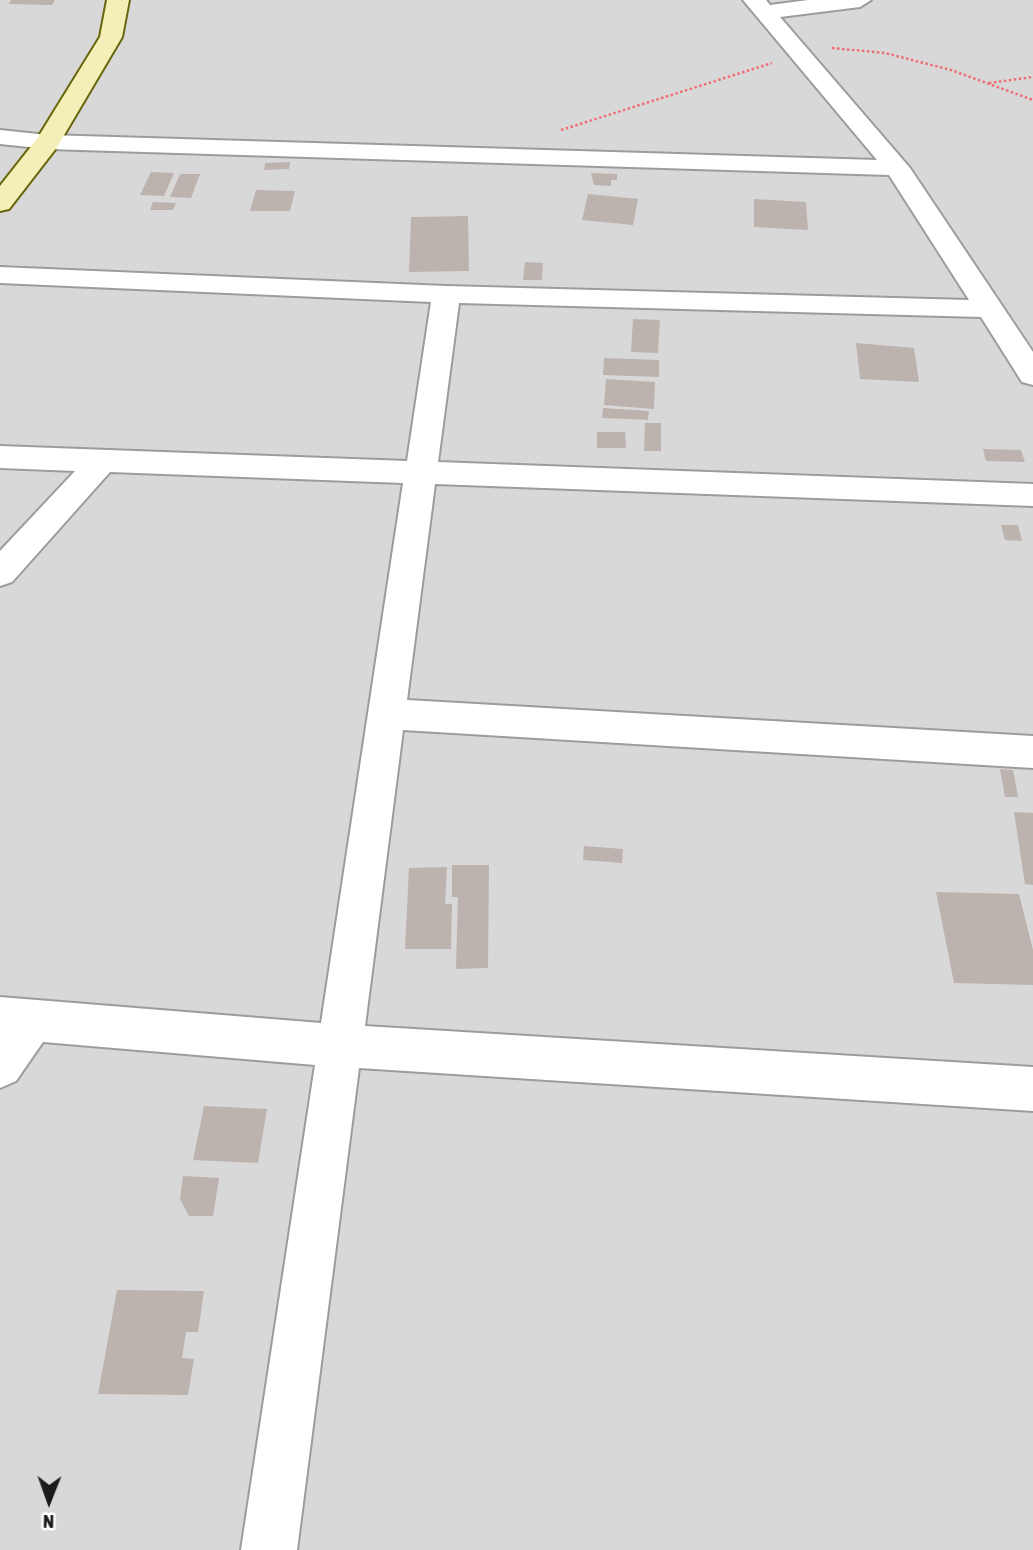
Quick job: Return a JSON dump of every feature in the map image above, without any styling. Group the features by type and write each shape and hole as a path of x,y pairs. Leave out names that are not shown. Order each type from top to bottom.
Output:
{"street":[{"path":"0,203 48,142 111,37 118,0"},
{"path":"760,6 860,0"},
{"path":"760,6 897,168 1033,375"},
{"path":"0,137 48,142 897,168"},
{"path":"0,275 446,294 989,309"},
{"path":"269,1550 446,294"},
{"path":"0,457 1033,495"},
{"path":"0,573 103,460"},
{"path":"388,714 1033,752"},
{"path":"0,1066 17,1019 342,1046 1033,1089"}],"path":[{"path":"555,132 801,54 856,48 951,70 1033,100"},
{"path":"988,83 1033,77"}],"shaded area":[{"path":"0,0 1033,0 1033,1550 0,1550"}],"building":[{"path":"11,0 55,0 52,5 9,4"},
{"path":"290,162 289,169 264,170 265,163"},
{"path":"151,172 174,173 164,196 140,195"},
{"path":"591,173 617,174 617,180 611,180 611,186 594,185"},
{"path":"180,174 200,174 191,198 170,197"},
{"path":"256,190 295,191 290,211 250,211"},
{"path":"588,194 638,199 633,225 582,220"},
{"path":"754,199 806,202 808,230 754,227"},
{"path":"153,202 176,203 173,210 150,210"},
{"path":"468,216 469,271 409,272 411,217"},
{"path":"525,262 543,263 542,280 523,280"},
{"path":"633,319 660,320 658,353 631,352"},
{"path":"856,343 914,348 919,382 860,379"},
{"path":"604,358 659,360 659,377 603,375"},
{"path":"606,379 655,382 654,409 604,405"},
{"path":"603,408 649,411 648,420 602,418"},
{"path":"645,423 661,423 661,451 644,451"},
{"path":"597,432 625,432 626,448 597,448"},
{"path":"983,449 1021,450 1025,462 986,461"},
{"path":"1001,525 1018,525 1022,541 1005,540"},
{"path":"1000,769 1013,770 1018,797 1005,797"},
{"path":"1014,812 1033,813 1033,885 1025,884"},
{"path":"584,846 623,849 622,863 583,860"},
{"path":"452,865 489,865 488,968 456,969 458,897 452,897"},
{"path":"447,867 445,904 452,904 451,949 405,949 409,868"},
{"path":"936,892 1019,894 1033,950 1033,985 954,983"},
{"path":"204,1106 267,1109 258,1163 193,1160"},
{"path":"183,1176 219,1178 213,1216 189,1216 180,1199"},
{"path":"117,1290 204,1291 198,1332 186,1332 182,1358 194,1359 188,1395 98,1394"}]}
